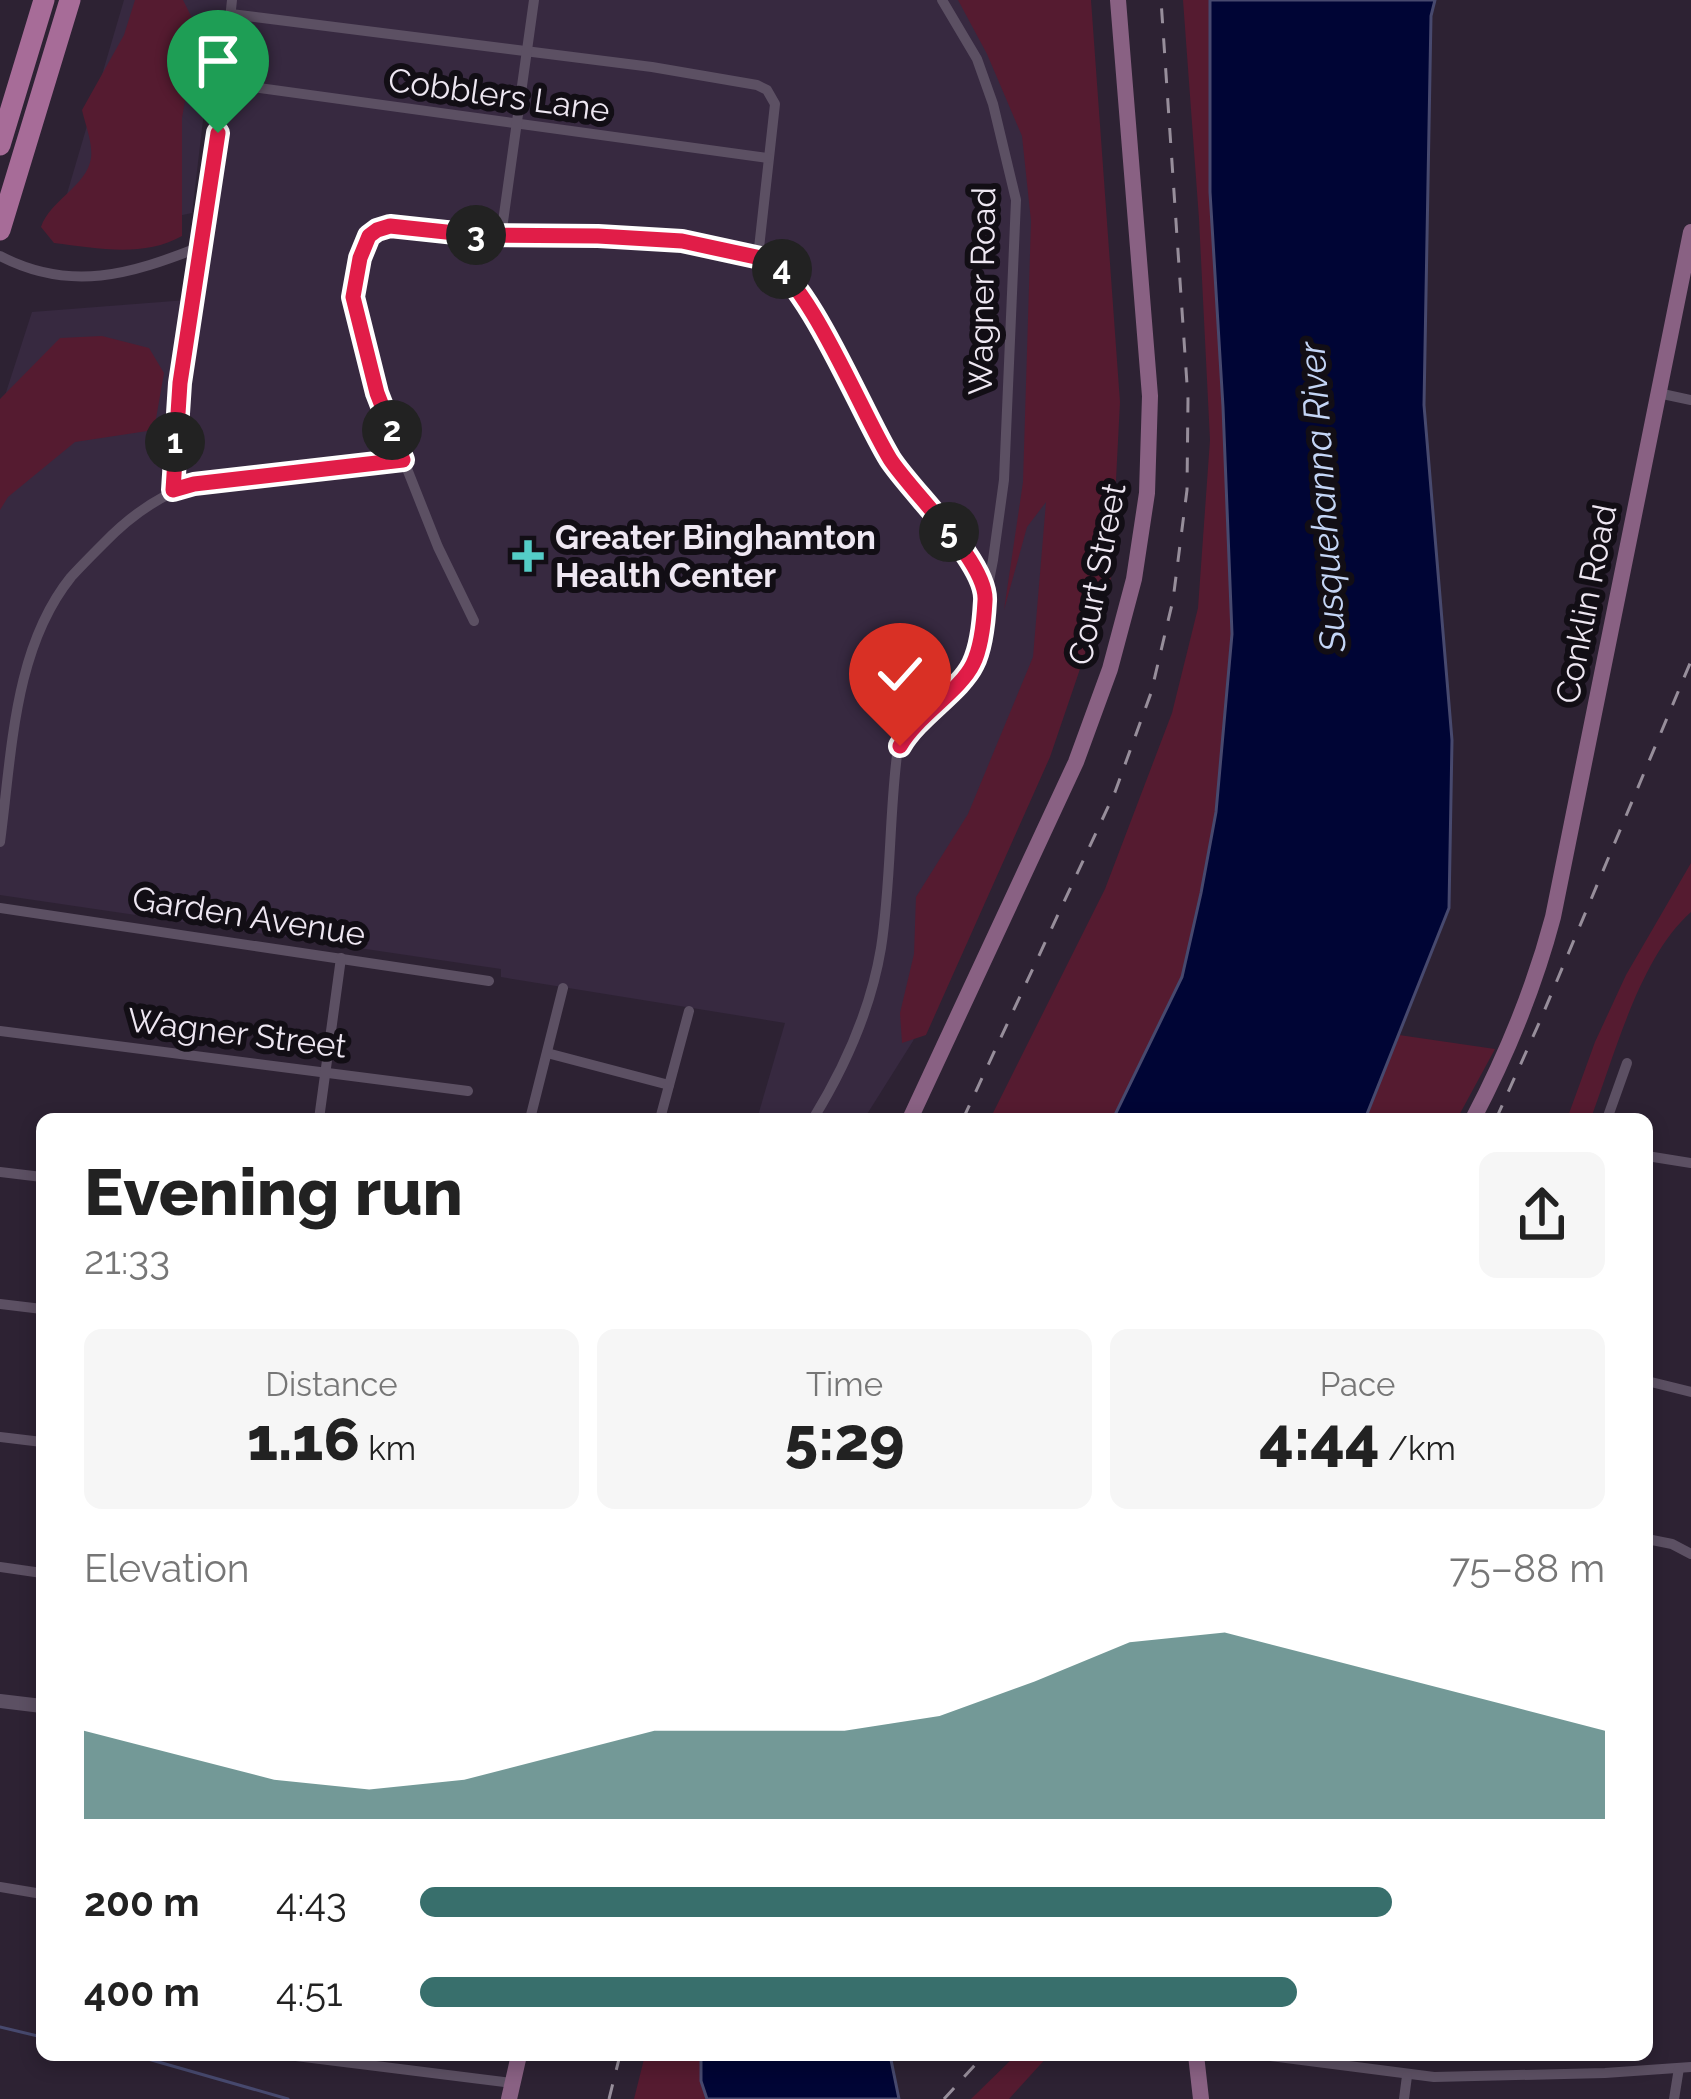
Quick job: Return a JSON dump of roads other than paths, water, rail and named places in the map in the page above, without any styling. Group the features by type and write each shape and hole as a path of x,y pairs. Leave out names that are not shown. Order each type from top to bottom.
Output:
{"highway":[{"path":"0,145 44,0"},
{"path":"0,230 70,0"}],"main road":[{"name":"Court Street","path":"913,1113 1076,762 1106,685 1134,579 1148,479 1150,396 1118,0"},
{"name":"Conklin Road","path":"1476,1113 1534,987 1553,917 1691,232"},
{"path":"511,2091 518,2061"},
{"path":"1197,2061 1201,2099"}],"street":[{"path":"501,236 534,0"},
{"name":"Wagner Road","path":"817,1113 852,1043 876,970 897,754 911,730 972,667 1004,480 1016,200 977,59 942,0"},
{"path":"173,490 180,383 232,7 757,85 775,104 758,257"},
{"name":"Cobblers Lane","path":"224,83 768,158"},
{"path":"474,621 438,547 377,393 353,297 369,236 390,226 501,236 682,241 778,264 798,290 898,471 960,543 986,595"},
{"path":"5,259 50,272 99,277 130,272 200,247"},
{"path":"1658,393 1691,400"},
{"path":"0,842 22,692 39,632 72,577 108,539 173,490 194,484 403,460"},
{"name":"Garden Avenue","path":"0,908 489,981"},
{"path":"320,1113 341,958"},
{"path":"532,1113 563,988"},
{"path":"662,1113 688,1011"},
{"name":"Wagner Street","path":"0,1031 468,1091"},
{"path":"547,1053 669,1085"},
{"path":"1609,1113 1627,1063"},
{"path":"1653,1157 1691,1163"},
{"path":"0,1172 36,1177"},
{"path":"0,1304 36,1308"},
{"path":"1653,1382 1691,1392"},
{"path":"0,1437 36,1441"},
{"path":"1653,1540 1691,1554"},
{"path":"0,1567 36,1572"},
{"path":"0,1700 36,1705"},
{"path":"0,1887 36,1893"},
{"path":"327,2061 511,2091"},
{"path":"1306,2061 1407,2075 1605,2073 1685,2067 1674,2099"},
{"path":"1404,2099 1407,2075"}],"water":[{"name":"Susquehanna River","path":"1210,0 1435,0 1424,405 1452,740 1449,908 1367,1113 1116,1113 1182,977 1216,812 1232,634 1210,192"},
{"path":"701,2061 891,2061 899,2099 707,2099"}],"waterway":[{"path":"0,2027 36,2036"},
{"path":"155,2061 288,2099"}],"railway":[{"path":"966,1113 1115,792 1151,693 1173,600 1187,490 1188,399 1161,0"},
{"path":"1499,1113 1691,661"},
{"path":"609,2099 618,2061"},
{"path":"944,2099 979,2061"}],"place":[{"name":"Greater Binghamton Health Center","path":"528,556"}]}
